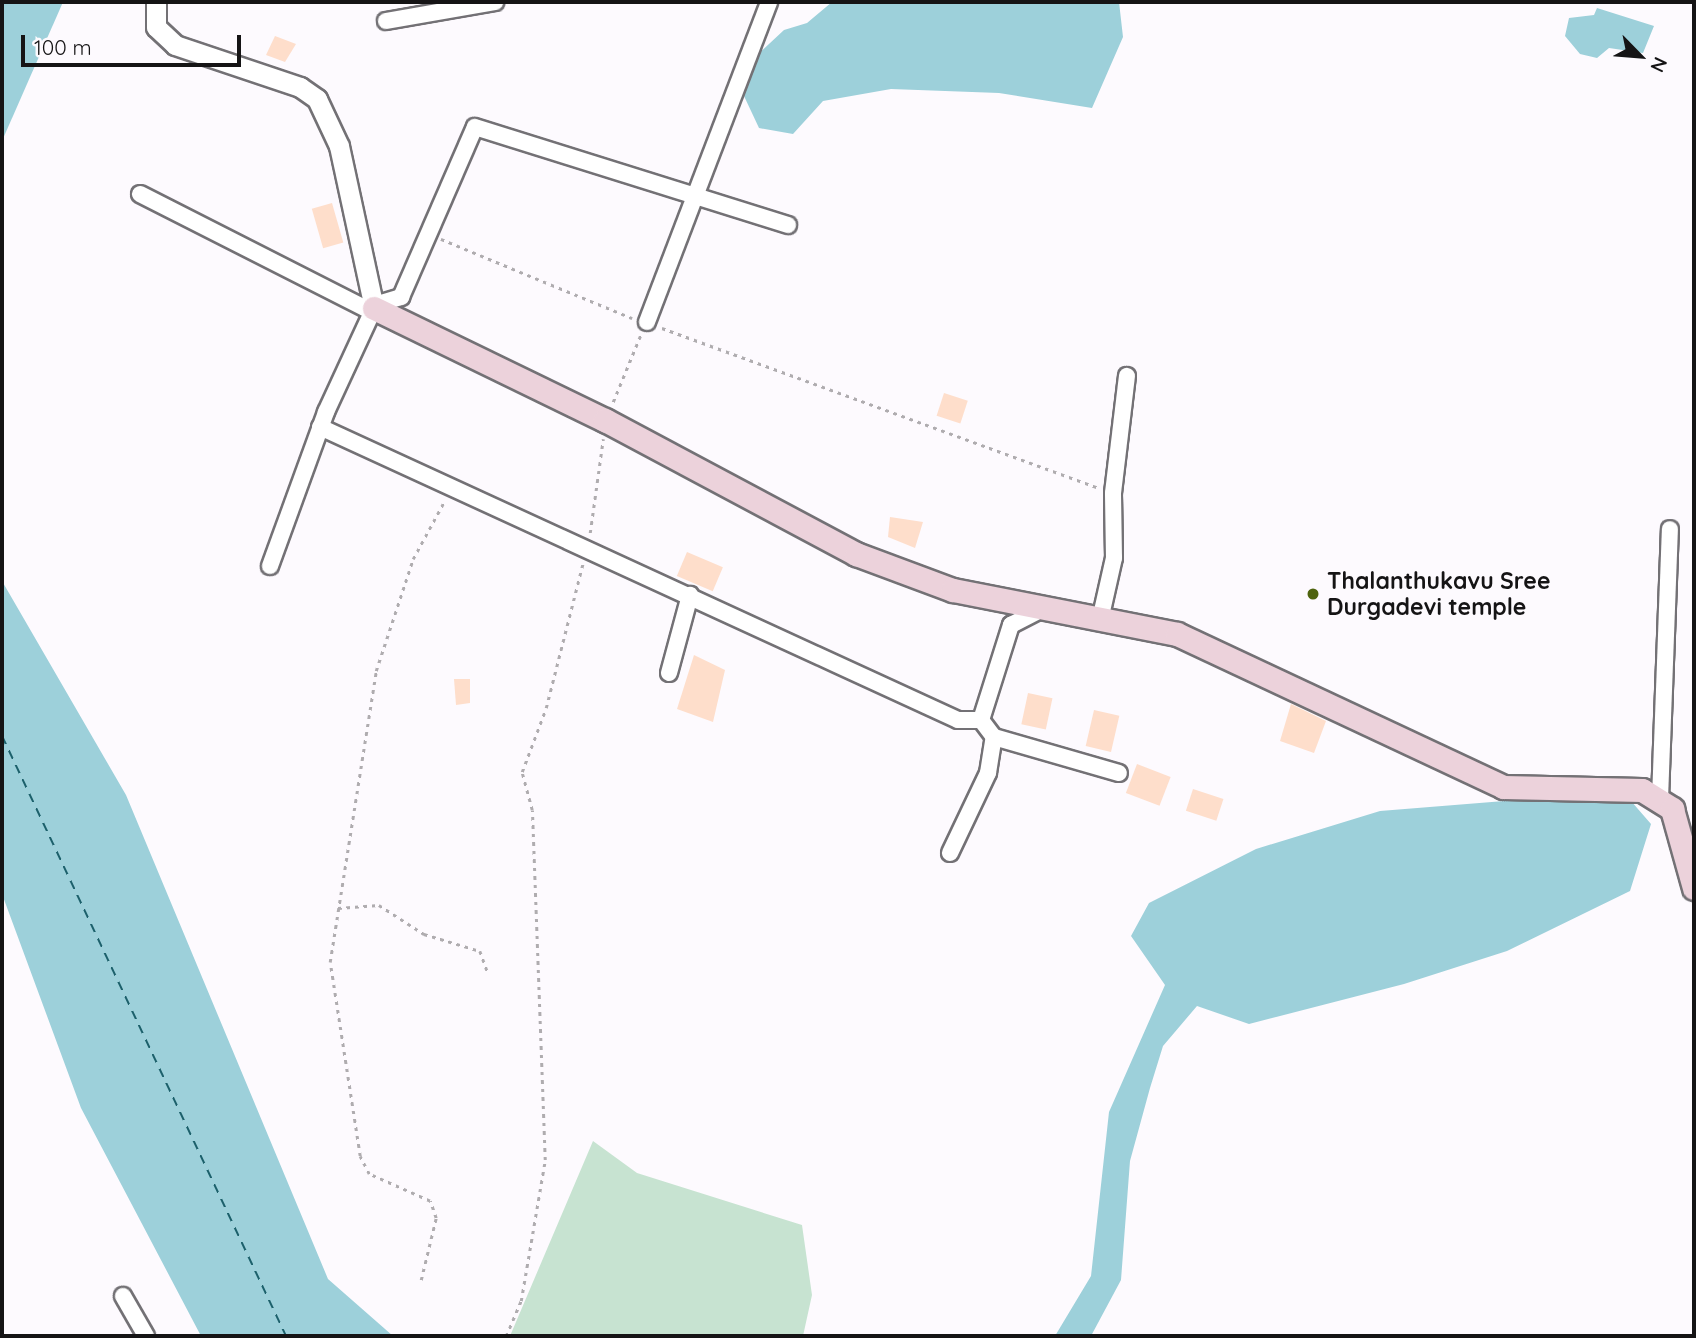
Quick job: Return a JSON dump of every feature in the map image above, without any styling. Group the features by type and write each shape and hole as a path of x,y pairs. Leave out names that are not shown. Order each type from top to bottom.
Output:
{"main road":[{"path":"374,308 605,420 856,554 953,590 1177,634 1503,786 1624,786 1660,799 1675,816 1694,883"}],"street":[{"path":"156,2 156,27 175,45 300,87 317,99 339,146 374,308 320,427 270,566"},
{"path":"386,21 495,2"},
{"path":"647,322 690,195 769,2"},
{"path":"140,194 374,308 401,297 431,235 475,127 788,225"},
{"path":"1100,620 1114,558 1114,493 1127,376"},
{"path":"320,427 690,595 927,710 981,720 994,737 1119,773"},
{"path":"1660,799 1670,529"},
{"path":"669,673 690,595"},
{"path":"981,720 1011,625 1044,608"},
{"path":"950,853 988,773 994,737"},
{"path":"123,1296 146,1336"}],"path":[{"path":"431,235 647,322 1114,493"},
{"path":"421,1280 436,1218 430,1201 369,1174 355,1137 331,981 338,908 374,715 376,671 413,559 437,509 456,489"},
{"path":"506,1336 521,1301 545,1160 532,810 522,772 588,549"},
{"path":"338,908 379,905 424,934 480,951 488,973"}],"green space":[{"path":"593,1141 637,1173 802,1225 812,1295 803,1336 510,1336"}],"water":[{"path":"2,2 63,2 2,141"},
{"path":"832,2 1119,2 1123,37 1092,108 999,93 891,89 823,101 793,134 759,128 744,96 756,56 784,30 807,23"},
{"path":"1597,8 1654,26 1643,53 1609,48 1597,58 1580,54 1565,36 1569,18 1594,15"},
{"path":"2,581 126,795 328,1279 393,1336 201,1336 81,1108 2,894"},
{"path":"1541,798 1631,801 1651,824 1630,891 1507,951 1404,984 1249,1024 1197,1006 1163,1046 1150,1088 1130,1161 1121,1280 1091,1336 1055,1336 1091,1276 1109,1112 1165,985 1131,936 1149,903 1256,849 1380,811"}],"building":[{"path":"275,36 296,44 285,62 266,55"},
{"path":"332,203 343,242 323,248 312,209"},
{"path":"944,393 968,401 960,424 937,416"},
{"path":"890,517 923,522 915,548 888,537"},
{"path":"687,552 723,567 713,591 677,576"},
{"path":"694,655 725,670 713,722 677,709"},
{"path":"454,679 470,679 470,703 456,705"},
{"path":"1028,693 1052,698 1046,729 1021,724"},
{"path":"1291,704 1326,721 1314,753 1280,741"},
{"path":"1094,710 1119,716 1111,752 1086,746"},
{"path":"1137,764 1171,777 1159,806 1126,793"},
{"path":"1193,789 1223,799 1216,821 1186,811"}],"ferry route":[{"path":"2,736 286,1336"}],"place":[{"name":"Thalanthukavu Sree Durgadevi temple","path":"1313,594"}]}
